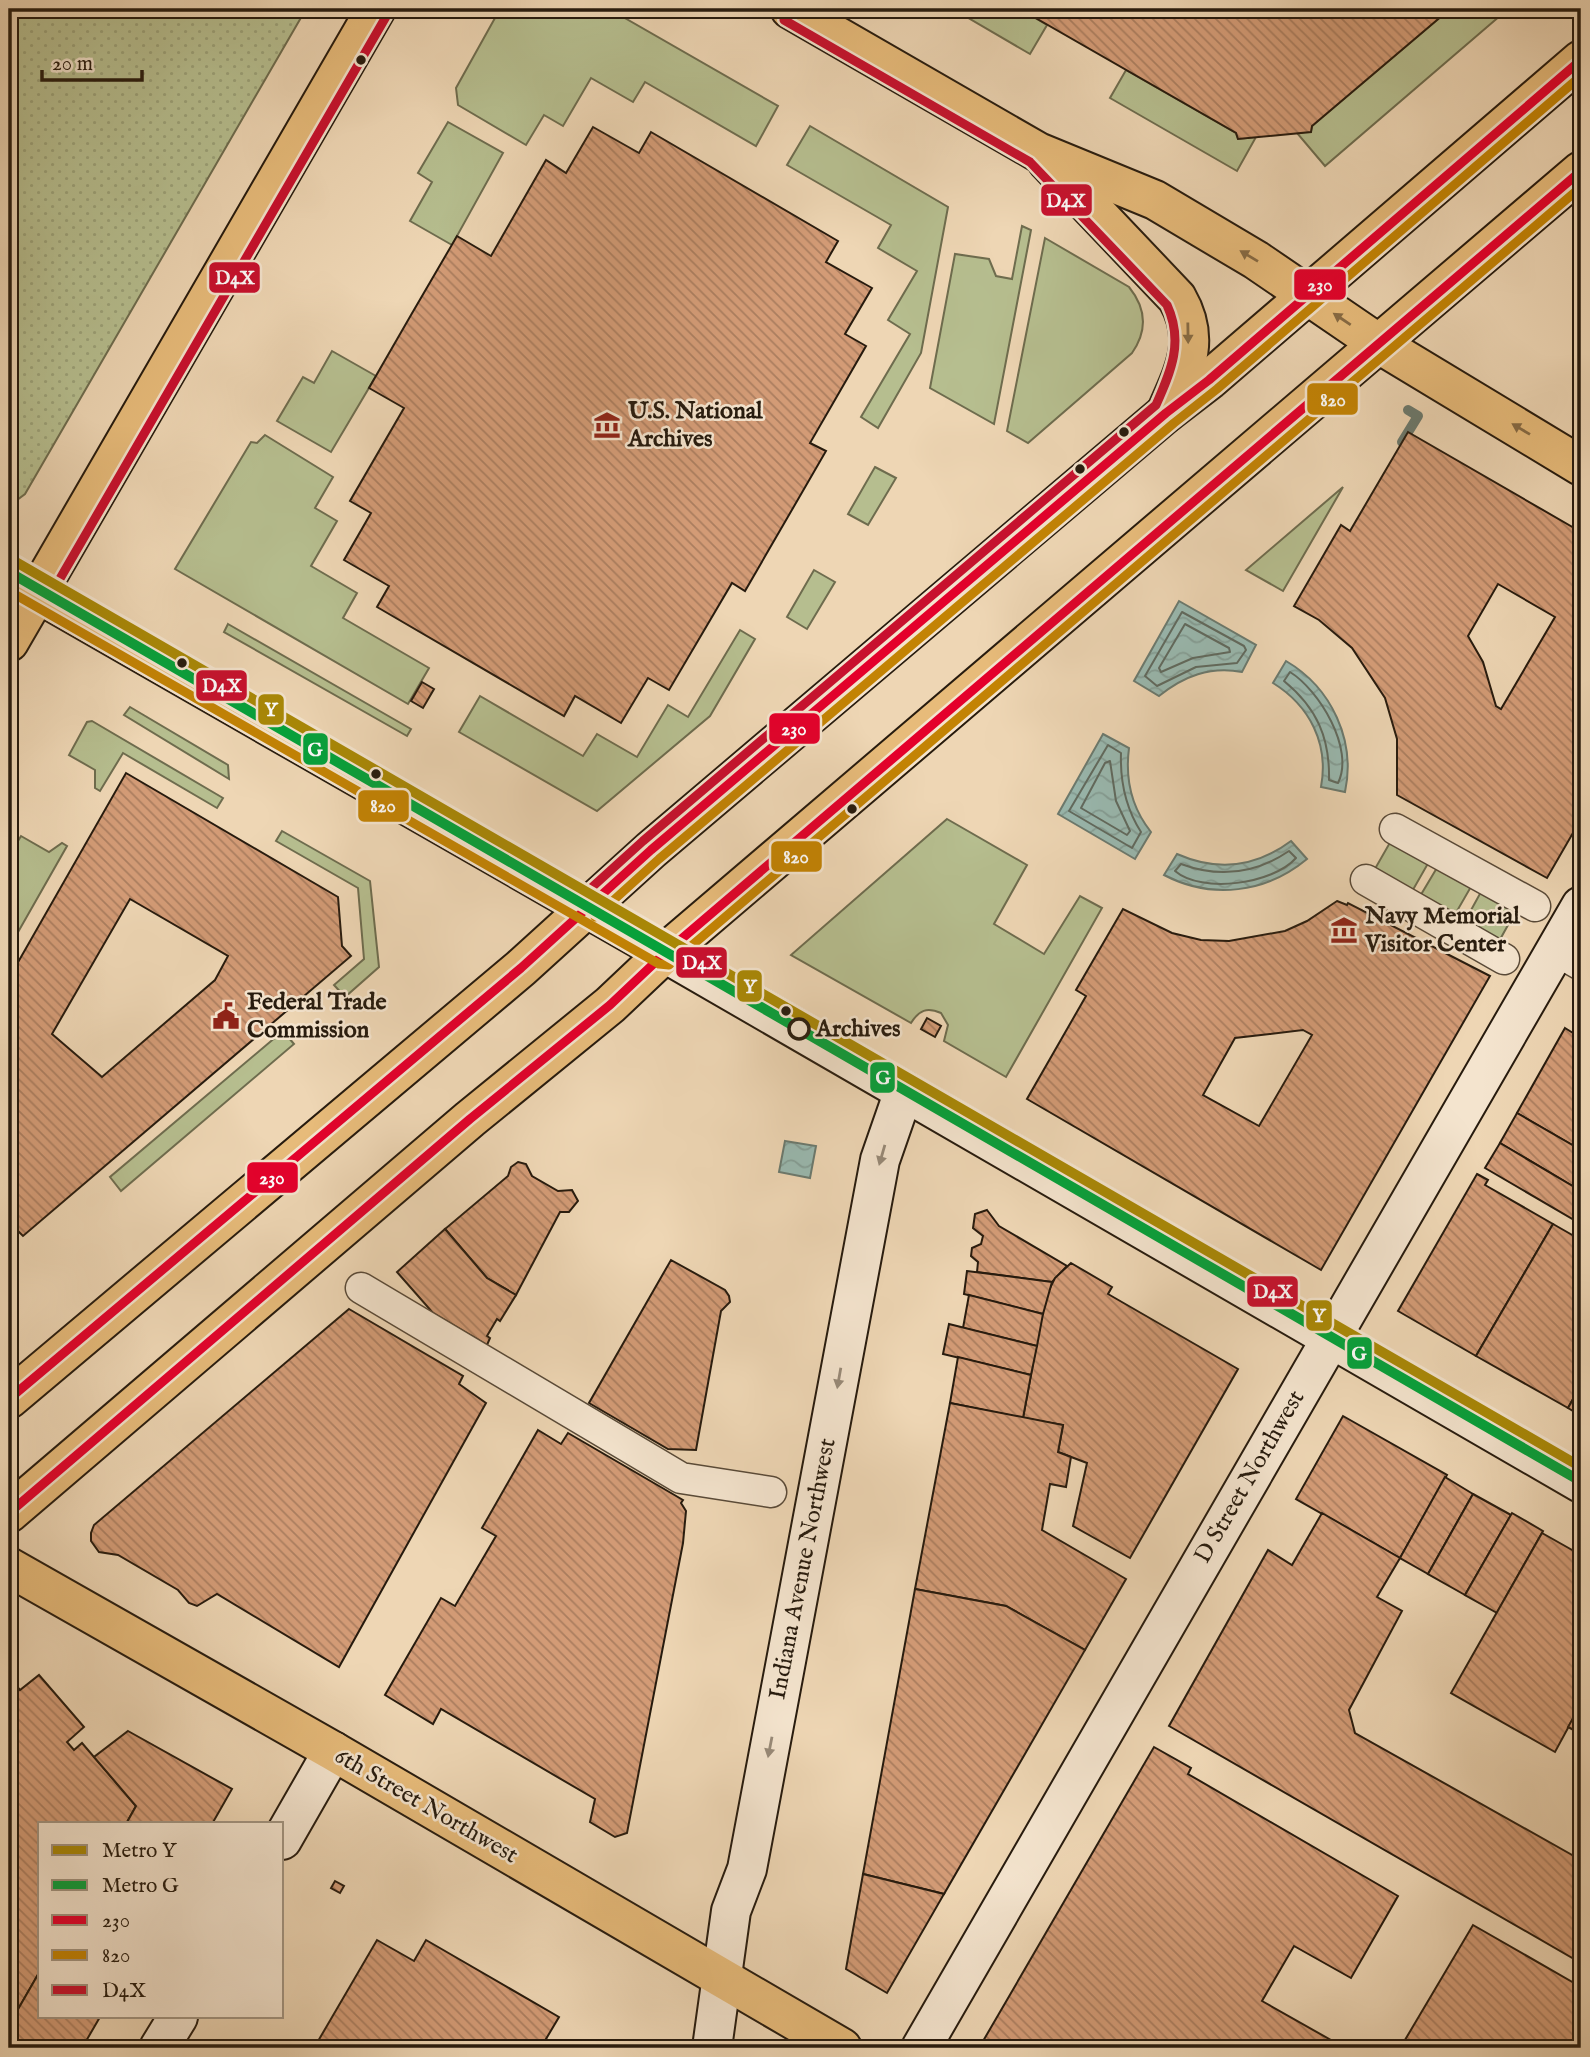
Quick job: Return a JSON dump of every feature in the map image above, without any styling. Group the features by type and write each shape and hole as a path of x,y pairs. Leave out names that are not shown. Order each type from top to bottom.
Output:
{"main road":[{"path":"9,642 23,585 376,9"},
{"path":"790,9 1038,152 1155,200 1256,260 1379,344 1581,466"},
{"path":"9,1399 521,968 651,850 1166,413 1209,380 1581,60"},
{"path":"1038,152 1177,298 1188,317 1188,352 1166,413"},
{"path":"9,1513 470,1119 610,1005 665,953 1581,171"},
{"path":"23,585 665,953"},
{"name":"6th Street Northwest","path":"9,1567 333,1751 842,2048"}],"street":[{"path":"1395,830 1535,906"},
{"path":"1366,880 1504,959"},
{"name":"D Street Northwest","path":"921,2048 1329,1338 1568,957 1581,906"},
{"path":"665,953 1581,1483"},
{"name":"Indiana Avenue Northwest","path":"712,2048 732,1911 747,1868 880,1160 904,1091"},
{"path":"361,1288 681,1478 771,1492"},
{"path":"284,1837 333,1751"},
{"path":"159,2048 177,2018"}],"green space":[{"path":"9,9 306,9 25,494 9,506"},
{"path":"500,9 609,9 778,106 756,146 645,82 633,102 591,78 563,126 544,115 526,145 458,105 456,88"},
{"path":"953,9 1020,9 1047,25 1030,54"},
{"path":"1450,9 1508,9 1325,166 1297,133 1311,131 1312,126"},
{"path":"1126,70 1236,133 1238,139 1256,137 1237,171 1110,98"},
{"path":"448,122 503,153 452,245 410,221 432,182 418,173"},
{"path":"810,126 948,207 921,353 878,428 861,417 910,334 888,320 917,271 878,248 891,225 787,165"},
{"path":"1022,226 1031,230 994,424 930,388 955,254 989,259 996,276 1012,279"},
{"path":"1045,238 1129,287 1142,311 1143,328 1132,353 1028,443 1007,431"},
{"path":"332,351 376,376 331,452 277,421 303,377 314,383"},
{"path":"265,435 333,477 315,508 337,521 311,566 357,593 343,618 429,668 408,704 175,569 251,442 257,443"},
{"path":"875,467 896,478 868,525 848,514"},
{"path":"1343,487 1283,591 1246,570"},
{"path":"814,570 835,582 807,629 787,617"},
{"path":"228,624 411,729 407,736 224,632"},
{"path":"740,630 755,639 710,716 597,811 459,732 480,696 583,756 597,734 637,757 668,705 688,717"},
{"path":"130,707 228,765 229,779 124,715"},
{"path":"92,721 223,798 217,808 123,753 100,791 95,788 95,770 69,755 87,722"},
{"path":"947,819 1027,865 994,924 1044,954 1080,896 1102,908 1006,1077 944,1041 948,1025 941,1013 924,1011 911,1023 791,955"},
{"path":"282,831 370,881 379,967 345,997 334,985 364,959 358,888 276,841"},
{"path":"21,836 49,852 62,843 67,846 9,948 9,856"},
{"path":"1392,839 1430,860 1410,895 1372,874"},
{"path":"1438,866 1472,885 1453,918 1419,898"},
{"path":"1482,890 1517,909 1498,943 1464,923"},
{"path":"283,1031 294,1044 121,1191 110,1177"}],"water":[{"path":"1179,601 1256,645 1242,672 1219,670 1198,674 1159,696 1134,681"},
{"path":"1286,661 1316,686 1337,718 1347,754 1345,792 1321,787 1322,756 1314,728 1297,703 1273,683"},
{"path":"1103,734 1129,748 1131,792 1139,813 1151,832 1135,859 1058,814"},
{"path":"1291,841 1307,859 1274,879 1256,886 1220,890 1201,888 1164,875 1177,854 1207,863 1236,864 1264,857"},
{"path":"785,1141 816,1146 810,1178 779,1172"}],"building":[{"path":"1020,9 1214,9 1221,13 1236,9 1450,9 1312,126 1311,132 1238,139 1236,133"},
{"name":"U.S. National Archives","path":"593,127 639,153 651,132 838,241 826,262 872,288 845,334 866,346 810,443 826,451 745,591 732,583 669,690 648,678 621,723 575,696 564,716 377,607 389,586 344,560 371,513 350,501 404,408 369,388 457,236 491,256 546,160 566,173"},
{"path":"1408,432 1581,532 1581,819 1547,878 1397,795 1397,739 1385,698 1352,648 1319,620 1294,606 1341,525 1350,531","holes":["1498,584 1555,617 1501,709 1496,706 1483,662 1468,636"]},
{"path":"422,682 434,689 423,708 411,701"},
{"name":"Federal Trade Commission","path":"126,773 338,897 342,946 351,956 23,1236 18,1231 9,1235 9,978","holes":["130,899 228,956 215,980 102,1077 52,1034"]},
{"path":"1337,901 1347,905 1348,903 1490,976 1321,1270 1027,1099 1086,996 1076,990 1123,909 1172,933 1201,940 1229,941 1285,931 1307,921","holes":["1303,1030 1312,1035 1259,1126 1203,1095 1235,1038"]},
{"path":"927,1018 941,1026 935,1037 921,1029"},
{"path":"1565,1028 1581,1038 1581,1150 1517,1113"},
{"path":"1517,1113 1581,1150 1581,1191 1500,1143"},
{"path":"1500,1143 1581,1191 1581,1224 1485,1168"},
{"path":"518,1162 526,1164 532,1176 558,1191 572,1190 578,1201 569,1212 560,1212 516,1295 487,1278 445,1229 508,1176 511,1167"},
{"path":"1477,1174 1488,1180 1485,1185 1553,1224 1476,1356 1398,1311"},
{"path":"987,1210 999,1226 1067,1266 1052,1282 977,1272 978,1262 971,1256 972,1248 981,1244 983,1236 973,1228 975,1214"},
{"path":"1553,1224 1581,1240 1581,1385 1568,1408 1476,1356"},
{"path":"445,1229 487,1278 516,1295 487,1336 490,1338 487,1345 433,1313 397,1272"},
{"path":"671,1260 725,1290 730,1302 721,1311 696,1450 668,1449 589,1403"},
{"path":"1071,1263 1112,1287 1108,1294 1238,1369 1130,1558 1073,1526 1087,1463 1058,1452 1063,1425 1023,1418 1045,1298 1055,1278"},
{"path":"967,1271 1052,1282 1043,1314 964,1294"},
{"path":"969,1295 1043,1314 1037,1346 963,1328"},
{"path":"349,1309 463,1376 459,1384 486,1403 339,1667 217,1594 197,1606 189,1603 178,1590 118,1555 99,1552 91,1541 91,1533 94,1525"},
{"path":"949,1324 1037,1346 1031,1375 943,1354"},
{"path":"958,1357 1031,1375 1023,1418 950,1403"},
{"path":"1581,1385 1581,1416 1568,1408"},
{"path":"950,1403 1063,1425 1058,1452 1071,1457 1066,1487 1050,1484 1042,1530 1126,1579 1085,1650 1006,1606 915,1589"},
{"path":"1343,1416 1447,1475 1400,1558 1296,1499"},
{"path":"538,1430 561,1444 568,1433 683,1500 681,1503 686,1511 683,1543 627,1833 615,1837 590,1822 595,1799 441,1709 433,1724 385,1695 441,1598 455,1606 496,1536 482,1528"},
{"path":"1445,1477 1473,1494 1428,1574 1400,1558"},
{"path":"1473,1494 1511,1515 1465,1595 1428,1574"},
{"path":"1322,1513 1400,1558 1377,1597 1402,1611 1349,1710 1355,1733 1581,1860 1581,1963 1169,1726 1268,1550 1292,1565"},
{"path":"1512,1513 1543,1531 1497,1613 1465,1595"},
{"path":"1542,1533 1581,1555 1581,1704 1555,1752 1451,1693"},
{"path":"915,1589 1006,1606 1085,1650 944,1894 863,1874"},
{"path":"39,1675 84,1727 67,1742 74,1750 82,1743 136,1806 127,1822 38,1822 38,1974 9,2025 9,1677 20,1690"},
{"path":"1581,1704 1581,1734 1568,1727"},
{"path":"128,1731 232,1789 213,1822 127,1822 136,1806 94,1757"},
{"path":"1154,1747 1191,1768 1188,1774 1398,1896 1351,1978 1294,1946 1262,2001 1345,2048 979,2048"},
{"path":"863,1874 944,1894 887,1993 846,1969"},
{"path":"335,1881 344,1886 340,1893 331,1888"},
{"path":"1473,1925 1581,1987 1581,2048 1407,2048 1402,2045"},
{"path":"377,1940 414,1961 426,1940 559,2017 546,2039 562,2048 314,2048"},
{"path":"38,1974 38,2018 99,2018 82,2048 9,2048 9,2025"}],"waterway":[{"path":"1402,442 1418,416 1408,410"}],"metro line":[{"name":"Y","path":"9,558 1581,1467"},
{"name":"G","path":"9,572 1575,1478"}],"transit line":[{"name":"D4X","path":"387,15 54,589 1581,1469"},
{"name":"D4X","path":"579,899 643,841 1156,405 1174,356 1175,331 1167,305 1030,162 784,20"},
{"name":"230","path":"9,1399 521,968 651,850 1166,413 1209,380 1581,60"},
{"name":"820","path":"595,917 659,859 1217,389 1581,76"},
{"name":"230","path":"9,1513 470,1119 610,1005 665,953 1581,171"},
{"name":"820","path":"9,591 659,964 669,965 1581,187"}],"place":[{"name":"U.S. National Archives","path":"607,425"},
{"name":"Navy Memorial Visitor Center","path":"1344,930"},
{"name":"Federal Trade Commission","path":"226,1016"},
{"name":"Archives","path":"799,1029"}]}
